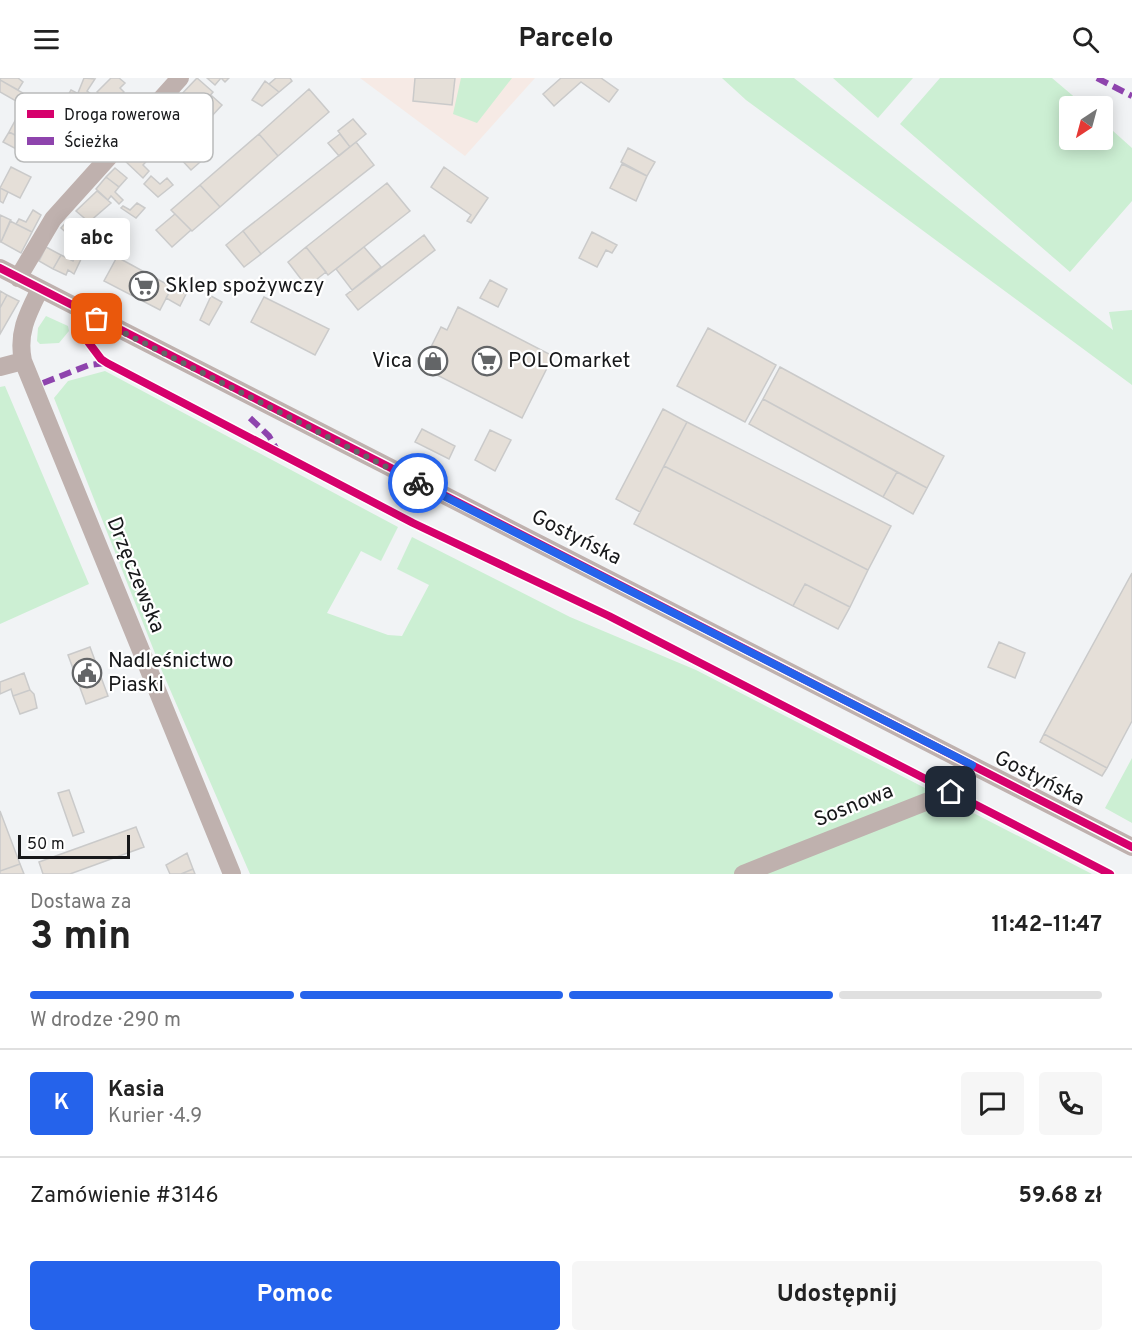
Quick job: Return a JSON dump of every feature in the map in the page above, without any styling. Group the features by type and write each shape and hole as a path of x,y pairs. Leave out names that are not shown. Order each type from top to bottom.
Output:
{"street":[{"path":"166,93 180,78"},
{"path":"18,278 53,219 104,162"},
{"name":"Gostyńska","path":"0,268 1132,847"},
{"path":"0,367 23,361 21,345 23,325 40,289"},
{"name":"Drzęczewska","path":"23,361 232,874"},
{"name":"Sosnowa","path":"743,874 951,792 972,765"}],"shaded area":[{"path":"360,78 535,78 465,156"}],"green space":[{"path":"461,78 512,78 477,123 453,114"},
{"path":"722,78 794,78 1113,330 1109,312 1132,310 1132,385 746,100"},
{"path":"833,78 913,78 878,118"},
{"path":"940,78 1052,78 1073,96 1059,96 1059,150 1113,150 1113,131 1132,148 1132,201 1070,272 900,124"},
{"path":"46,316 68,326 69,331 59,343 40,344 37,341 38,328"},
{"path":"105,371 398,527 381,561 361,551 327,613 388,635 402,636 429,585 397,569 412,537 570,617 696,670 1092,874 250,874 162,671 54,398 68,381"},
{"path":"5,386 89,584 0,624 0,387"},
{"path":"1132,758 1132,823 1105,808"}],"building":[{"path":"1,78 18,78 23,82 18,90 0,80"},
{"path":"84,78 95,79 87,91 90,93 78,93"},
{"path":"111,78 119,78 125,83 120,88 123,93 97,92"},
{"path":"197,78 213,92 212,93 183,93"},
{"path":"207,78 221,78 215,85"},
{"path":"276,78 290,78 292,81 279,92 269,84"},
{"path":"415,78 455,78 452,105 413,101"},
{"path":"561,78 601,78 618,90 609,102 581,82 554,106 543,94"},
{"path":"0,80 23,93 15,93 15,100 0,92"},
{"path":"265,81 279,92 262,106 252,100"},
{"path":"309,89 329,112 278,156 259,134"},
{"path":"213,97 222,105 213,115"},
{"path":"353,119 366,134 350,147 338,131"},
{"path":"15,121 15,135 9,132"},
{"path":"9,132 15,135 15,148 3,142"},
{"path":"259,134 278,156 220,207 200,185"},
{"path":"340,134 350,147 339,156 328,143"},
{"path":"356,142 374,165 261,254 243,231"},
{"path":"628,148 655,162 647,176 621,162"},
{"path":"126,162 146,162 143,165 149,171 143,178"},
{"path":"184,162 200,162 191,170"},
{"path":"622,164 647,176 636,201 610,188"},
{"path":"11,167 31,177 20,198 0,188"},
{"path":"444,167 488,198 471,223 467,221 471,215 431,187"},
{"path":"115,168 127,178 119,187 106,177"},
{"path":"151,176 160,184 167,178 173,185 158,197 144,184"},
{"path":"106,177 119,187 115,192 123,200 119,204 111,196 108,200 96,189"},
{"path":"387,183 410,211 328,275 306,247"},
{"path":"200,185 220,207 192,231 171,210"},
{"path":"0,188 8,192 3,203 0,201"},
{"path":"97,191 111,203 89,222 76,211"},
{"path":"137,203 145,208 136,218 121,208 123,206 130,210"},
{"path":"33,210 41,215 32,232 16,224 19,219 26,222"},
{"path":"175,214 191,230 172,247 156,230"},
{"path":"0,215 11,220 1,242 0,242"},
{"path":"68,220 72,225 77,220 84,226 73,239 61,228"},
{"path":"10,221 32,232 21,253 1,242"},
{"path":"243,231 261,254 244,267 226,245"},
{"path":"592,232 617,245 612,253 606,250 597,267 579,258"},
{"path":"424,235 435,250 358,310 346,295"},
{"path":"46,247 61,255 53,269 39,261"},
{"path":"306,247 326,272 307,287 288,262"},
{"path":"364,247 381,267 352,290 336,269"},
{"path":"76,254 82,257 74,274 68,270 66,275 53,269 61,255 73,261"},
{"path":"117,257 172,287 160,310 104,281"},
{"path":"490,280 507,289 498,307 480,298"},
{"path":"172,287 186,294 180,306 166,298"},
{"path":"0,291 7,295 0,308"},
{"path":"7,295 19,301 0,334 0,308"},
{"path":"211,296 222,302 209,325 200,320"},
{"path":"264,297 329,329 315,355 251,322"},
{"name":"POLOmarket","path":"458,307 553,356 522,418 421,367 441,327 447,330"},
{"path":"708,328 776,365 745,422 677,386"},
{"path":"780,367 944,456 927,488 763,399"},
{"path":"763,399 897,472 883,497 749,424"},
{"path":"663,409 687,422 640,512 616,499"},
{"path":"687,422 891,526 868,570 664,466"},
{"path":"422,429 455,446 449,459 415,442"},
{"path":"490,430 511,440 495,471 475,460"},
{"path":"664,466 868,570 850,607 805,584 793,606 634,524"},
{"path":"897,472 927,488 913,514 883,497"},
{"path":"1132,573 1132,721 1107,768 1044,734"},
{"path":"805,584 850,607 838,629 793,606"},
{"path":"999,642 1025,653 1015,678 988,667"},
{"name":"Nadleśnictwo Piaski","path":"90,647 108,696 86,704 68,655"},
{"path":"24,673 30,690 13,696 11,689 0,694 0,682"},
{"path":"30,690 34,694 37,708 20,714 13,696"},
{"path":"1044,734 1107,768 1102,776 1040,742"},
{"path":"69,790 84,832 73,836 58,793"},
{"path":"0,811 20,864 0,871"},
{"path":"136,827 144,847 70,874 43,874 39,862"},
{"path":"187,853 193,869 181,874 170,874 166,865"},
{"path":"20,864 24,874 0,874 0,871"},
{"path":"193,869 195,874 181,874"}],"marked path":[{"path":"1097,78 1132,96"},
{"path":"43,383 89,365 106,363"},
{"path":"250,418 269,436 277,450"}],"cycle path":[{"path":"0,268 1132,847"},
{"path":"80,331 101,359 107,363 413,523 609,616 1110,874"}],"way so far":[{"path":"97,319 418,483"}],"place":[{"name":"Sklep spożywczy","path":"144,286"},
{"name":"abc","path":"97,319"},
{"name":"Vica","path":"433,361"},
{"name":"POLOmarket","path":"487,361"},
{"name":"Nadleśnictwo Piaski","path":"87,673"}],"route":[{"path":"418,483 972,765 958,786 951,792"}]}
